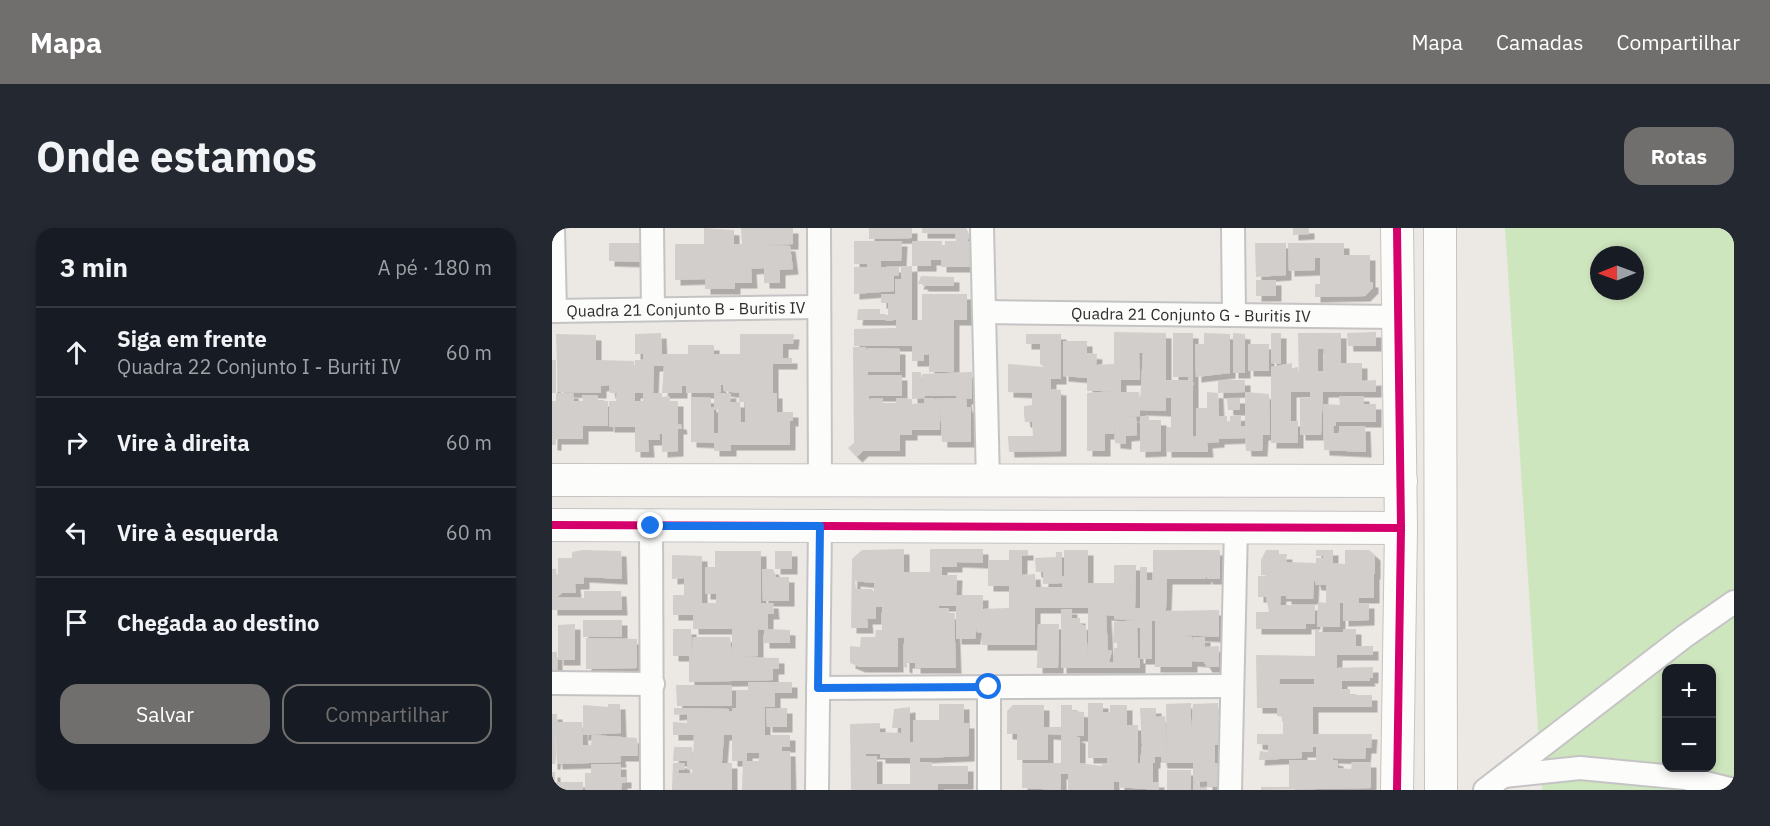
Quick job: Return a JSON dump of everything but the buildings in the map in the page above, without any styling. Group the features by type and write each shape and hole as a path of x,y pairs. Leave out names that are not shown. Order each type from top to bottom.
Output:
{"street":[{"path":"553,228 553,311"},
{"path":"652,228 653,309"},
{"path":"819,228 820,482"},
{"path":"982,228 988,481"},
{"path":"1233,228 1234,315"},
{"path":"1397,228 1401,481 1397,790"},
{"path":"1440,228 1441,790"},
{"name":"Quadra 21 Conjunto B - Buritis IV","path":"553,311 818,307"},
{"name":"Quadra 21 Conjunto G - Buritis IV","path":"984,312 1397,316"},
{"path":"552,480 1401,481"},
{"path":"552,525 1401,528"},
{"path":"651,526 652,790"},
{"path":"817,790 820,526"},
{"path":"1230,790 1236,527"},
{"path":"1494,783 1734,602"},
{"path":"552,683 653,684"},
{"path":"818,688 1232,686"},
{"path":"989,687 989,790"},
{"path":"1494,783 1580,768 1685,778 1734,790"}],"green space":[{"path":"1505,228 1734,228 1734,790 1542,790"}],"cycle path":[{"path":"1397,228 1401,528 1397,790"},
{"path":"552,525 1401,528"}],"route":[{"path":"651,526 820,526 818,688 989,687"}]}
